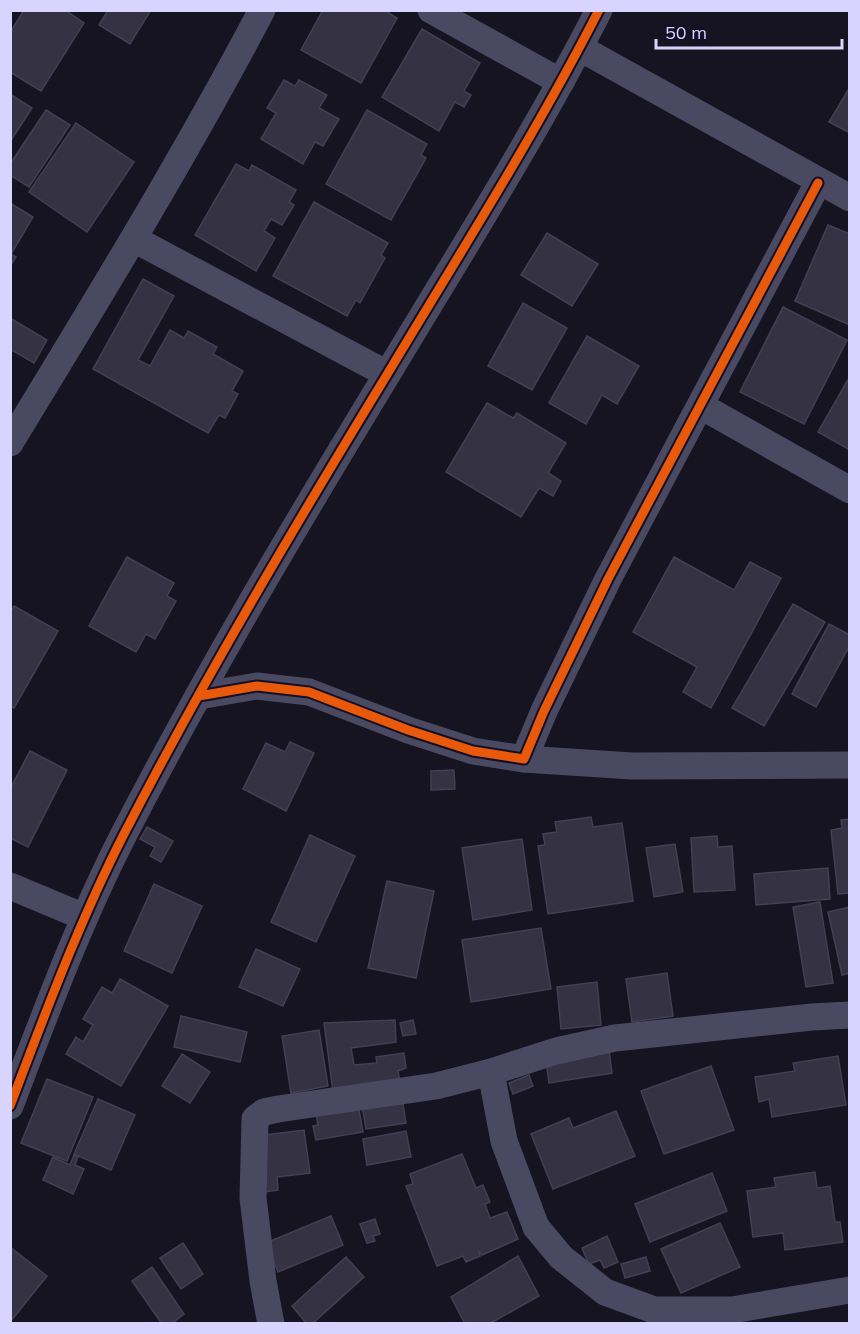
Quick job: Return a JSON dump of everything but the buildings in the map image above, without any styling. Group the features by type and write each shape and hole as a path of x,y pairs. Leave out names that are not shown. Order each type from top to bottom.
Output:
{"street":[{"path":"10,443 219,92 262,10"},
{"path":"431,10 561,82"},
{"path":"10,1106 84,917 123,835 199,696 387,374 478,226 561,82 599,10"},
{"path":"580,48 738,134 818,183 849,198"},
{"path":"524,759 544,711 608,579 818,183"},
{"path":"134,238 387,374"},
{"path":"701,406 849,490"},
{"path":"199,696 257,686 309,692 408,730 473,751 524,759 632,766 849,765"},
{"path":"10,886 84,917"},
{"path":"271,1323 263,1281 253,1198 255,1119 264,1112 436,1086 491,1072 556,1051 615,1038 849,1015"},
{"path":"491,1072 504,1141 522,1196 536,1227 561,1257 605,1292 654,1310 732,1310 849,1290"}],"cycle path":[{"path":"10,1106 92,901 155,775 285,544 523,148 599,10"},
{"path":"199,696 257,686 309,692 408,730 473,751 524,759 544,711 608,579 818,183"}]}
